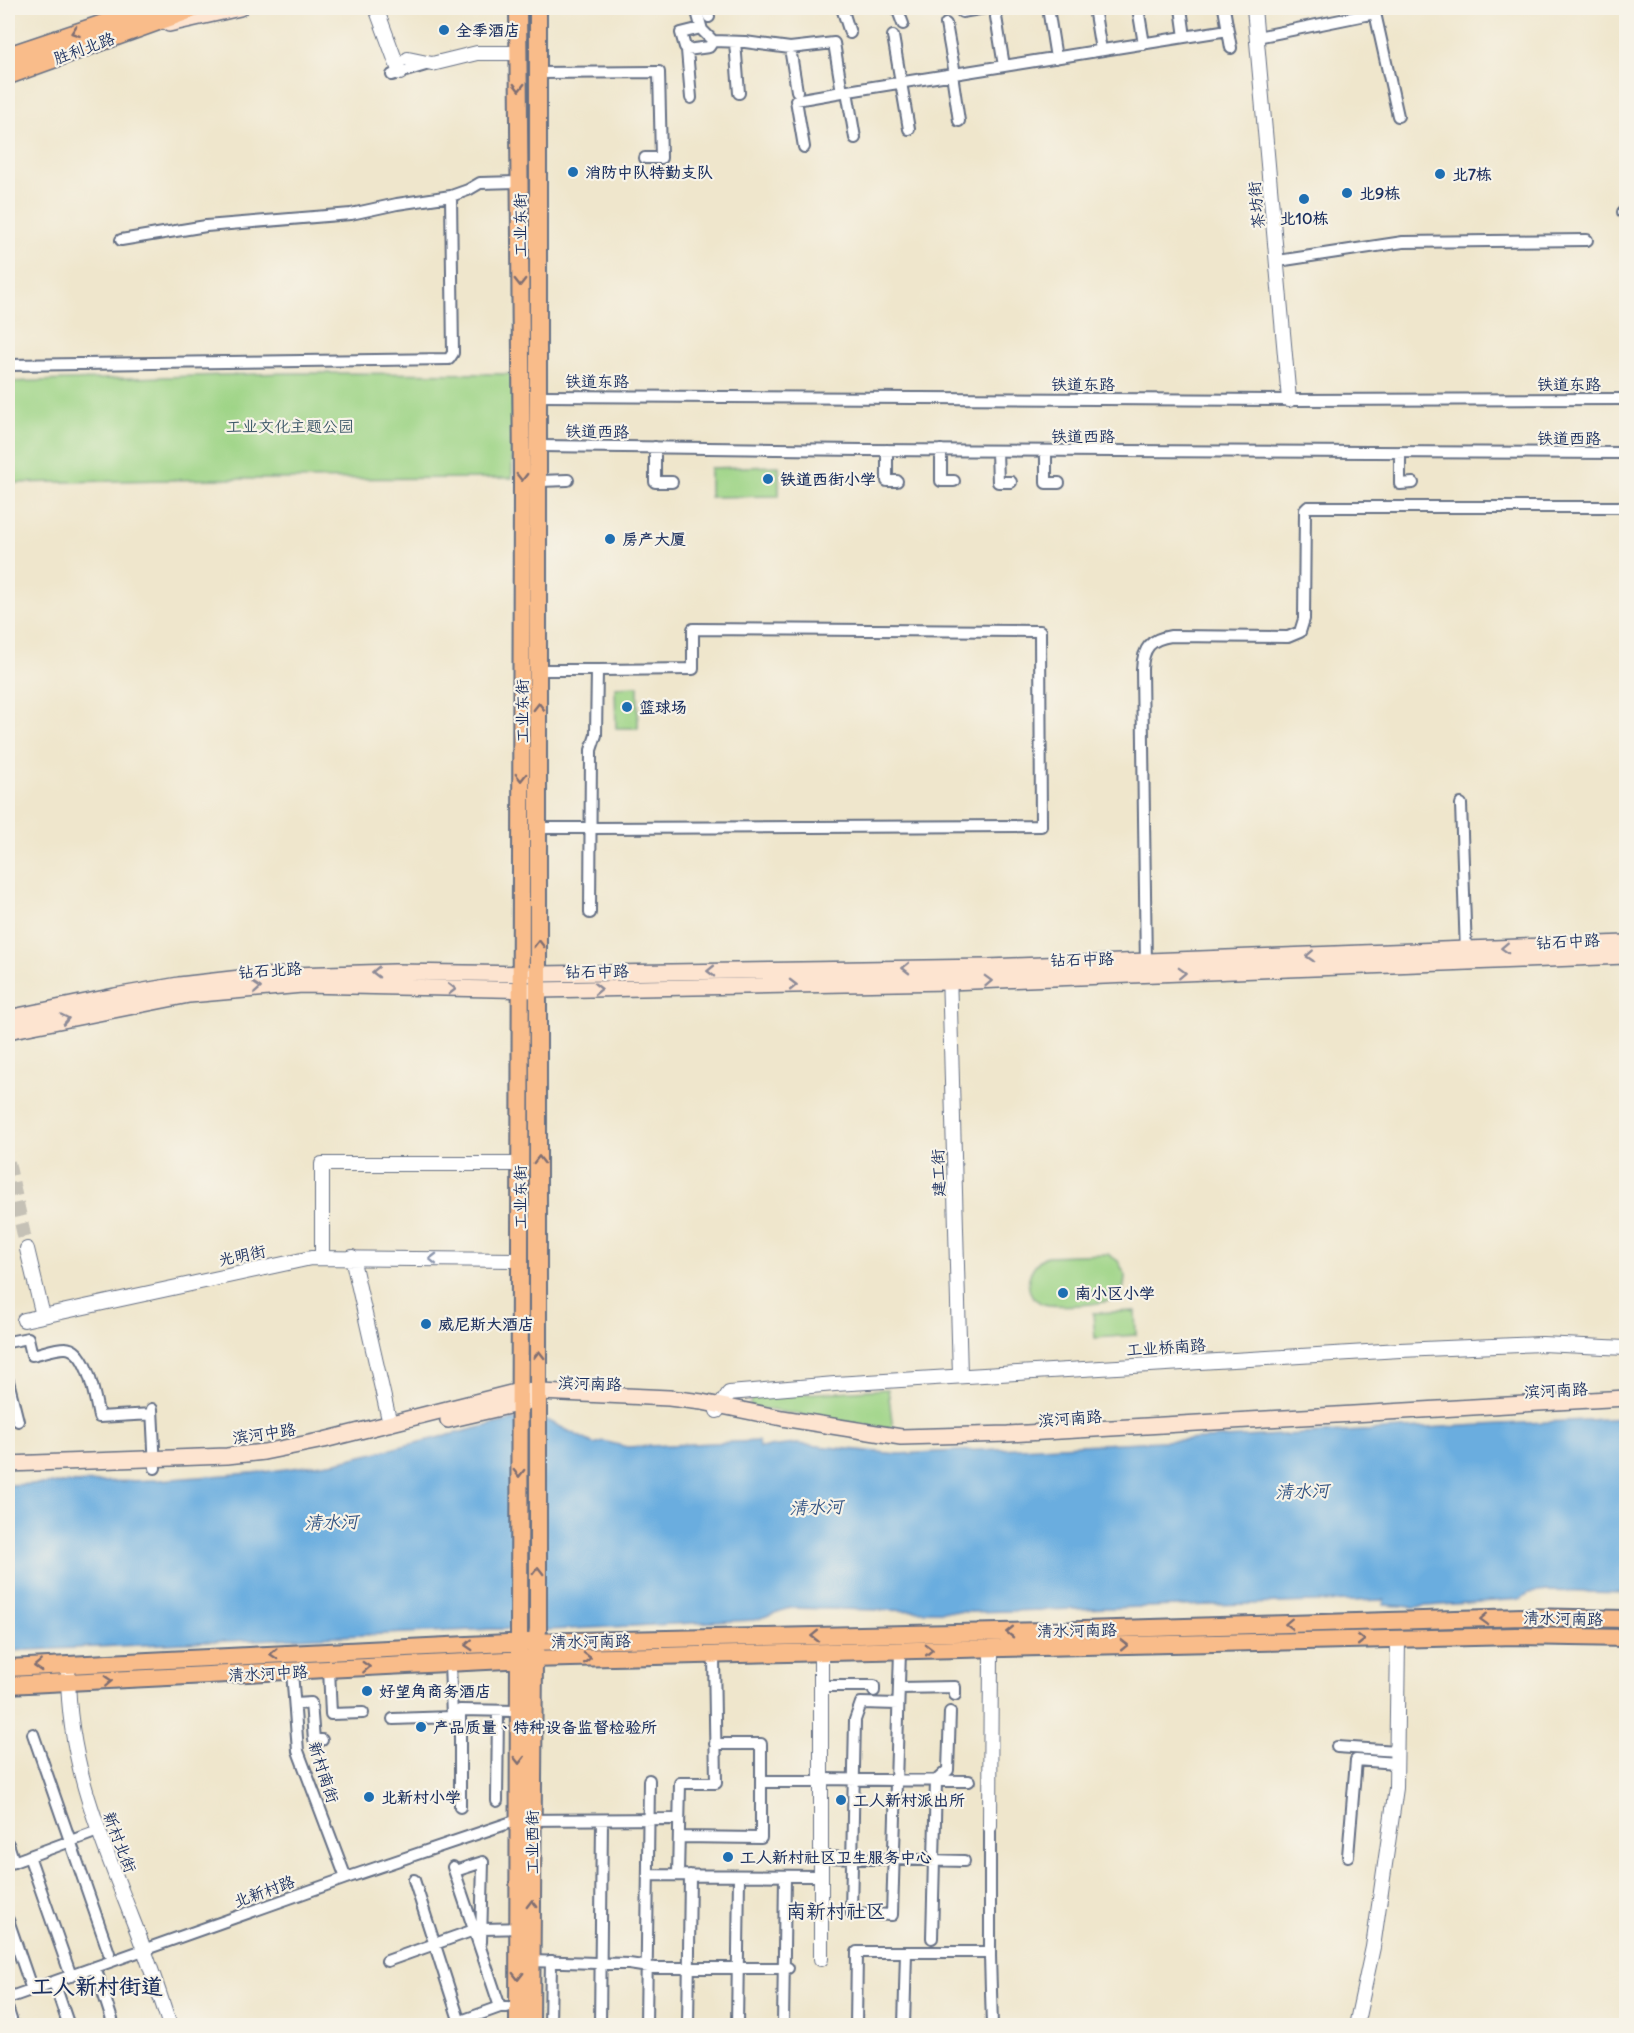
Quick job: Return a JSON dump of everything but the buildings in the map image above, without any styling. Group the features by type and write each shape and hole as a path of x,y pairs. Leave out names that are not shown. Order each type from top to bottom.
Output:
{"highway":[{"name":"胜利北路","path":"8,75 117,27 151,8"},
{"name":"胜利北路","path":"8,56 194,8"}],"main road":[{"path":"117,27 138,8"},
{"path":"117,27 240,8"},
{"name":"工业东街","path":"518,8 522,476 519,1403 534,1637"},
{"name":"工业东街","path":"534,1637 539,1402 540,481 537,8"},
{"path":"519,147 538,147"},
{"path":"520,210 538,210"},
{"name":"钻石中路","path":"1466,956 1626,943"},
{"name":"钻石中路","path":"539,982 949,975 1466,956 1626,956"},
{"name":"钻石北路","path":"8,1018 125,994 258,976 396,972 539,982"},
{"name":"钻石北路","path":"8,1031 145,1002 243,989 302,985 521,981"},
{"name":"滨河南路","path":"519,1403 668,1404 718,1408 901,1437 1626,1398"},
{"name":"滨河中路","path":"8,1474 155,1463 288,1449 390,1424 519,1403"},
{"name":"滨河中路","path":"8,1464 261,1463 285,1460 519,1403"},
{"name":"滨河南路","path":"718,1408 857,1439 904,1443 1014,1440 1626,1404"},
{"name":"清水河南路","path":"534,1637 1523,1617 1626,1619"},
{"name":"清水河南路","path":"527,1659 1516,1636 1626,1638"},
{"name":"清水河中路","path":"8,1668 507,1643 534,1637"},
{"name":"工业西街","path":"531,2025 524,2007 526,1689 527,1659 534,1637"},
{"path":"498,1661 506,1664 526,1689 543,1670 563,1658"},
{"name":"清水河中路","path":"8,1685 527,1659"},
{"name":"工业西街","path":"526,1689 519,1711 526,1821"},
{"name":"工业西街","path":"518,2025 524,2007 531,1961 525,1928"}],"street":[{"path":"376,8 396,74 477,53 519,53"},
{"path":"696,8 701,28 713,41 790,48 834,43 855,138"},
{"path":"842,8 850,33"},
{"path":"897,8 903,24"},
{"path":"961,8 962,12 985,8"},
{"path":"1048,8 1056,58"},
{"path":"1094,8 1101,50"},
{"path":"1138,8 1144,44"},
{"path":"1181,8 1185,37"},
{"path":"1224,8 1231,48"},
{"name":"茶坊街","path":"1254,8 1278,261 1288,400"},
{"path":"1257,38 1375,13 1398,116"},
{"path":"996,17 1004,66"},
{"path":"946,24 959,122"},
{"path":"685,47 681,33 701,28"},
{"path":"804,147 796,100 1228,30"},
{"path":"893,36 909,129"},
{"path":"691,98 687,50 709,47 713,41"},
{"path":"735,42 739,93"},
{"path":"790,48 797,91"},
{"path":"408,59 432,64"},
{"path":"538,73 659,72 661,158 645,158"},
{"path":"121,240 206,226 351,214 451,196 480,183 520,182"},
{"path":"8,365 449,359 453,353 451,196"},
{"path":"1278,261 1403,242 1587,240"},
{"name":"铁道东路","path":"539,396 1288,400 1626,399"},
{"name":"铁道西路","path":"539,446 998,451 1626,453"},
{"path":"655,447 655,482 672,482"},
{"path":"887,450 887,481 897,481"},
{"path":"941,450 941,481 954,481"},
{"path":"998,451 998,482 1011,482"},
{"path":"1046,451 1046,483 1059,483"},
{"path":"1400,452 1400,484 1413,483"},
{"path":"540,481 568,480"},
{"path":"1146,968 1142,657 1151,643 1156,639 1171,636 1288,637 1300,632 1304,619 1305,510 1308,507 1626,507"},
{"path":"539,670 693,669 693,629 1040,631 1041,826 539,828"},
{"path":"590,912 591,750 596,735 597,670"},
{"path":"1461,804 1466,956"},
{"name":"建工街","path":"949,975 960,1376"},
{"path":"322,1258 321,1164 520,1164"},
{"path":"27,1249 43,1316"},
{"path":"352,1257 390,1424"},
{"name":"光明街","path":"24,1320 311,1258 520,1260"},
{"path":"24,1320 32,1355 66,1347 81,1358 86,1366 99,1417 152,1411 155,1463"},
{"path":"8,1342 28,1338"},
{"name":"工业桥南路","path":"718,1408 729,1393 835,1384 1495,1346 1542,1344 1626,1348"},
{"path":"8,1381 18,1421"},
{"path":"1356,2025 1375,1936 1396,1788 1398,1639"},
{"path":"991,1649 990,1952 992,2025"},
{"path":"898,1704 861,1703 855,1720 851,1913 892,1915 900,1651"},
{"path":"820,1653 821,1959"},
{"path":"678,1875 680,1783 716,1783 714,1656"},
{"path":"393,1719 452,1717 450,1663"},
{"name":"新村北街","path":"68,1664 69,1715 83,1787 144,1950 167,2024"},
{"path":"329,1669 331,1714 363,1713"},
{"name":"新村南街","path":"292,1671 298,1750 346,1878"},
{"path":"821,1686 874,1686 874,1691"},
{"path":"899,1688 955,1687 955,1695"},
{"path":"295,1704 311,1703 314,1740 322,1740"},
{"path":"460,1807 460,1710 519,1711"},
{"path":"497,1801 498,1711"},
{"path":"932,1938 936,1781 948,1770 950,1712"},
{"path":"33,1734 108,1953"},
{"path":"679,1837 761,1838 761,1744 715,1744"},
{"path":"1337,1747 1397,1757"},
{"path":"1348,1856 1356,1760 1397,1757"},
{"path":"761,1782 854,1779 969,1781"},
{"path":"646,2025 649,1780"},
{"name":"北新村路","path":"8,1998 346,1878 526,1821 674,1819"},
{"path":"600,2025 602,1820"},
{"path":"8,1844 10,1863 98,1832"},
{"path":"29,1856 71,1976"},
{"path":"822,1857 964,1861"},
{"path":"478,1929 454,1869 483,1862 478,1929 481,1951 500,2007"},
{"path":"648,1875 822,1876"},
{"path":"688,2025 690,1875"},
{"path":"737,2025 739,1876"},
{"path":"783,2025 786,1968 785,1876"},
{"path":"414,1880 460,2023"},
{"path":"8,1920 32,1990"},
{"path":"387,1961 478,1929 525,1928"},
{"path":"856,2025 857,1952 990,1952"},
{"path":"904,2025 906,1952"},
{"path":"531,1961 689,1968 786,1968"},
{"path":"550,2025 551,1961"},
{"path":"95,1967 114,2025"},
{"path":"54,1982 69,2025"},
{"path":"447,2025 460,2023 500,2007 524,2007"},
{"path":"8,2010 13,2025"}],"green space":[{"name":"工业文化主题公园","path":"286,373 513,374 512,478 221,479 8,483 8,382"},
{"path":"779,466 779,496 710,497 710,468"},
{"name":"篮球场","path":"638,686 638,728 616,728 615,687"},
{"path":"1108,1254 1118,1261 1125,1274 1123,1288 1115,1298 1091,1304 1047,1305 1034,1298 1030,1292 1028,1285 1031,1271 1047,1256"},
{"path":"1135,1311 1136,1335 1095,1338 1093,1313"},
{"path":"888,1389 893,1429 750,1407 751,1397"}],"water":[{"name":"清水河","path":"1626,1418 1626,1593 1548,1591 1529,1593 1520,1599 1414,1607 1384,1605 1384,1600 972,1612 789,1608 755,1620 548,1630 494,1629 8,1651 8,1485 159,1480 264,1472 337,1462 511,1420 547,1420 594,1444 603,1441 627,1447 758,1441 759,1448 797,1444 898,1454"}],"tunnel":[{"path":"8,1162 27,1249"}],"place":[{"name":"全季酒店","path":"444,30"},
{"name":"消防中队特勤支队","path":"573,172"},
{"name":"北7栋","path":"1440,174"},
{"name":"北9栋","path":"1347,193"},
{"name":"北10栋","path":"1304,199"},
{"name":"铁道西街小学","path":"768,479"},
{"name":"房产大厦","path":"610,539"},
{"name":"篮球场","path":"627,707"},
{"name":"南小区小学","path":"1063,1293"},
{"name":"威尼斯大酒店","path":"426,1324"},
{"name":"好望角商务酒店","path":"367,1691"},
{"name":"产品质量、特种设备监督检验所","path":"421,1727"},
{"name":"北新村小学","path":"369,1797"},
{"name":"工人新村派出所","path":"841,1800"},
{"name":"工人新村社区卫生服务中心","path":"728,1857"}],"district":[{"name":"南新村社区","path":"836,1910"},
{"name":"工人新村街道","path":"97,1986"}]}
